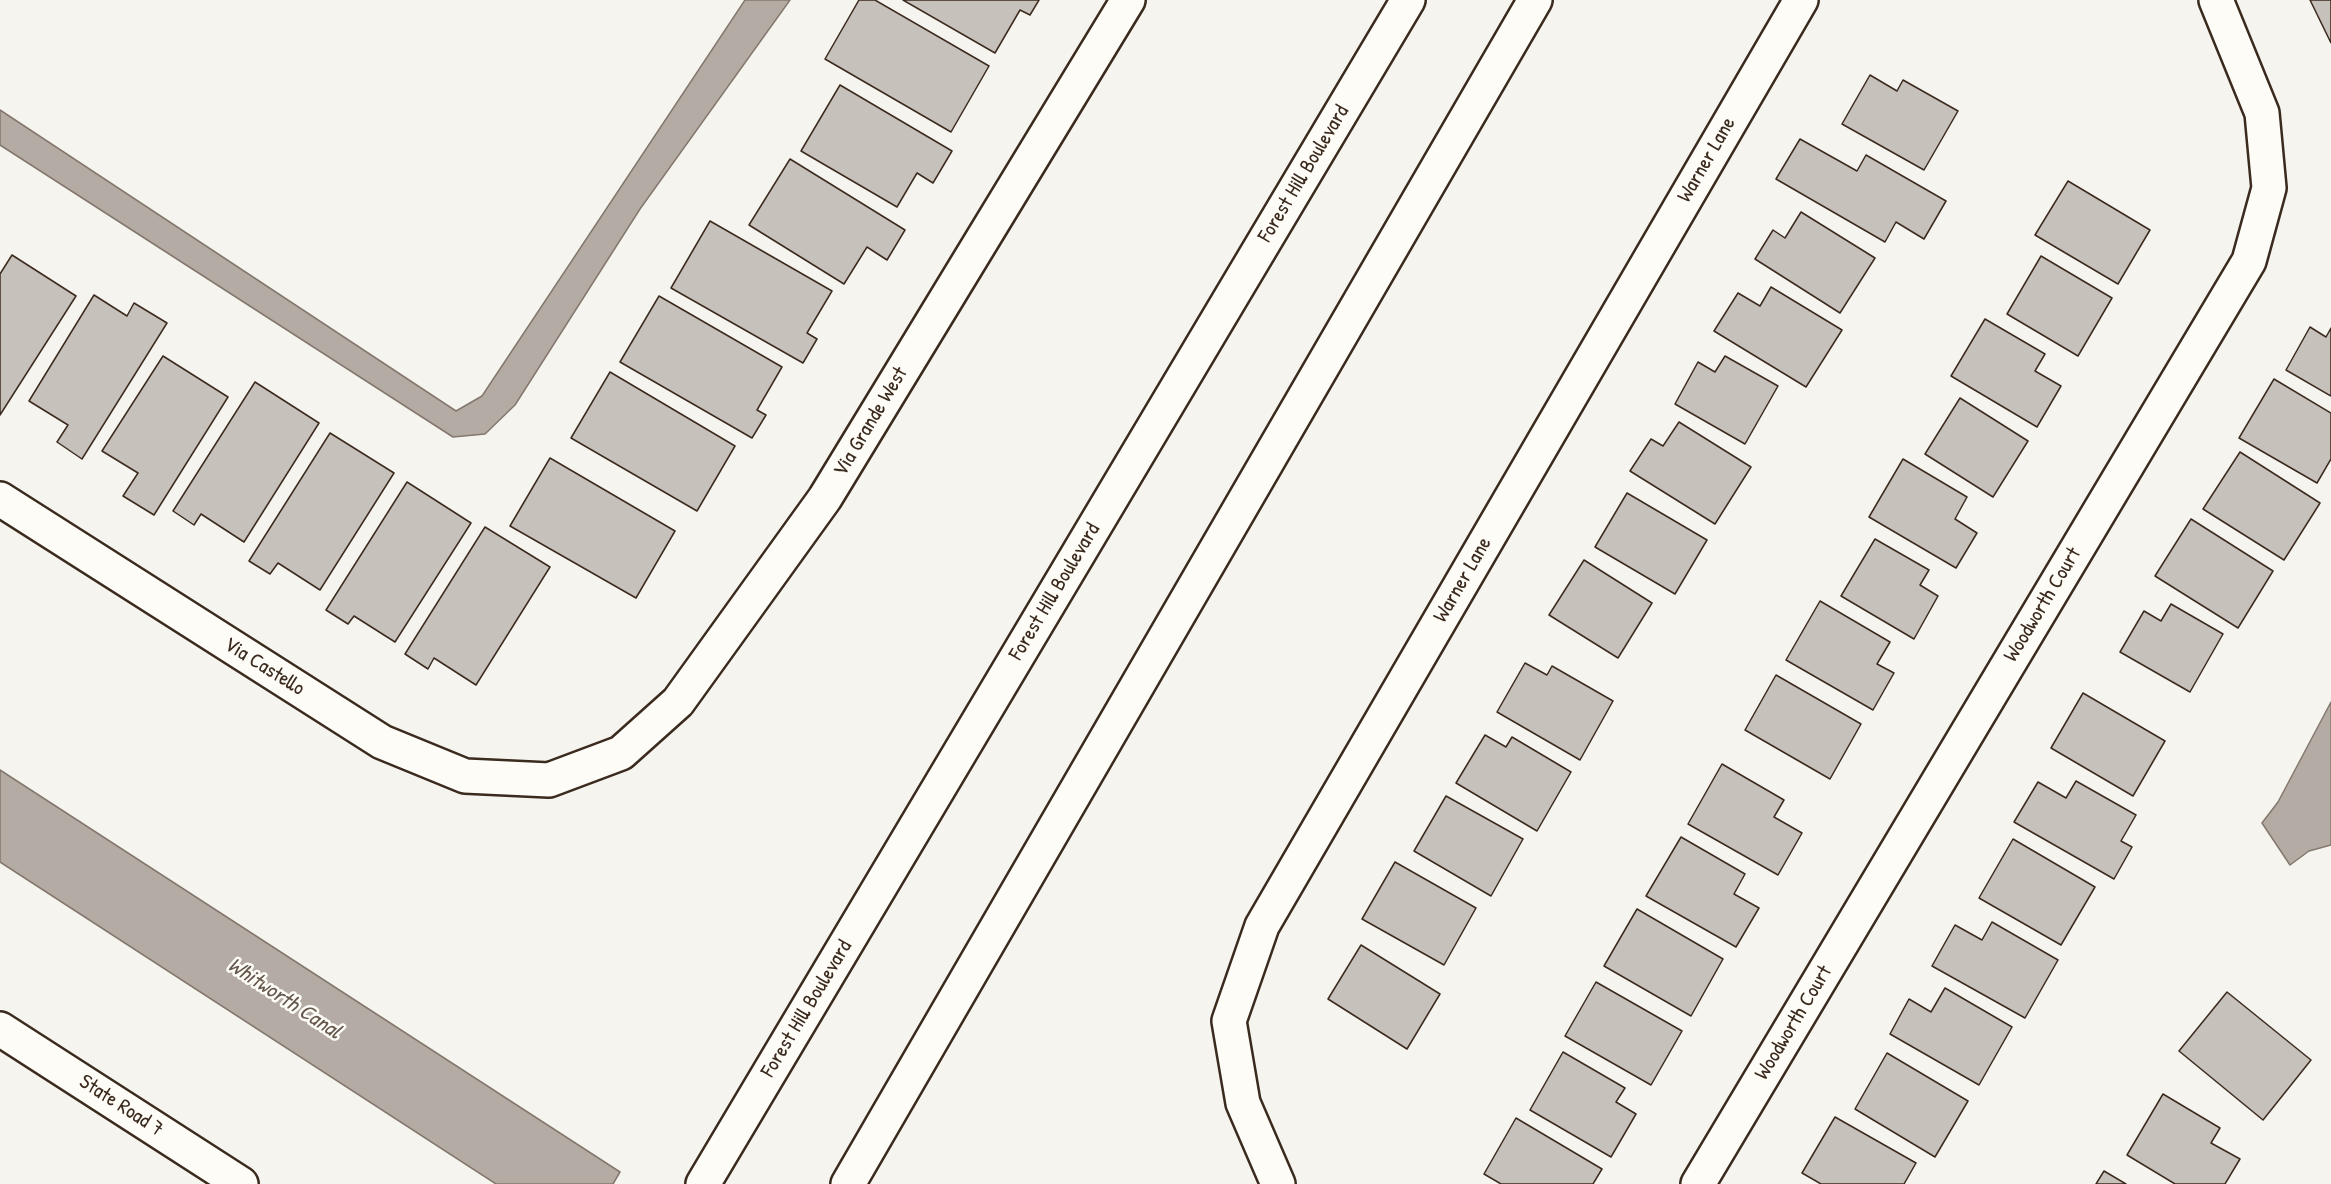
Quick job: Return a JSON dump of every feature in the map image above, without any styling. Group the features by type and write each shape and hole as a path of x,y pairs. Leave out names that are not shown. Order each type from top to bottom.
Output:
{"street":[{"name":"Via Grande West","path":"549,780 621,753 678,702 825,498 1128,0"},
{"name":"Forest Hill Boulevard","path":"703,1184 1408,0"},
{"path":"848,1184 1535,0"},
{"name":"Warner Lane","path":"1278,1184 1243,1103 1229,1021 1262,926 1801,0"},
{"name":"Woodworth Court","path":"1698,1184 2248,261 2269,188 2262,113 2216,0"},
{"name":"Via Castello","path":"0,499 382,742 465,776 549,780"},
{"name":"State Road 7","path":"0,1029 241,1184"}],"water":[{"path":"745,0 790,0 640,209 515,405 485,434 453,437 0,145 0,110 456,411 482,396"},
{"path":"2331,702 2331,845 2309,851 2290,865 2262,823 2278,802"},
{"name":"Whitworth Canal","path":"0,770 620,1172 613,1184 496,1184 0,862"}],"building":[{"path":"859,0 875,0 989,66 951,132 825,59"},
{"path":"903,0 1039,0 1030,15 1020,10 995,53"},
{"path":"2310,0 2331,0 2331,43"},
{"path":"1870,75 1897,91 1903,80 1958,111 1924,170 1842,124"},
{"path":"840,85 952,151 933,183 917,173 897,207 801,151"},
{"path":"1800,139 1857,171 1866,155 1946,201 1924,239 1896,222 1885,242 1776,179"},
{"path":"790,159 905,230 887,260 867,247 844,284 749,225"},
{"path":"2068,181 2150,230 2118,284 2035,235"},
{"path":"1801,212 1875,258 1840,313 1755,259 1773,230 1785,238"},
{"path":"710,221 832,291 807,333 817,339 803,363 671,288"},
{"path":"12,255 76,296 0,415 0,274"},
{"path":"2041,256 2112,298 2078,356 2007,314"},
{"path":"1771,287 1842,330 1806,387 1714,331 1738,293 1760,306"},
{"path":"94,295 127,316 134,303 167,323 82,459 57,442 68,425 29,401"},
{"path":"659,296 782,367 757,410 766,415 752,438 620,362"},
{"path":"1985,319 2045,354 2035,371 2061,386 2037,427 1951,376"},
{"path":"2310,327 2326,337 2331,328 2331,396 2286,370"},
{"path":"163,356 228,397 154,515 123,496 138,473 102,451"},
{"path":"1725,356 1778,386 1745,444 1675,404 1698,362 1715,372"},
{"path":"610,372 735,446 697,511 571,438"},
{"path":"2274,379 2331,413 2331,459 2317,483 2239,438"},
{"path":"255,382 319,423 244,542 201,514 194,525 173,511"},
{"path":"1960,398 2028,441 1993,497 1925,454"},
{"path":"1679,422 1751,467 1715,524 1630,471 1651,439 1663,446"},
{"path":"330,433 394,473 320,590 278,563 270,574 249,561"},
{"path":"2240,452 2320,503 2284,560 2203,509"},
{"path":"550,458 675,531 636,598 510,526"},
{"path":"1903,459 1967,497 1955,519 1977,533 1956,568 1869,517"},
{"path":"407,482 471,523 395,642 354,616 348,624 326,610"},
{"path":"1627,493 1707,540 1675,594 1595,547"},
{"path":"2191,519 2273,571 2238,628 2155,576"},
{"path":"485,527 550,567 476,685 434,658 428,669 405,654"},
{"path":"1875,539 1929,570 1920,585 1938,596 1914,639 1841,596"},
{"path":"1584,560 1652,603 1618,658 1549,615"},
{"path":"1820,601 1890,642 1877,664 1894,673 1873,710 1786,660"},
{"path":"2171,604 2223,634 2190,692 2120,652 2144,611 2161,621"},
{"path":"1525,663 1547,675 1552,666 1613,701 1580,760 1497,712"},
{"path":"1776,675 1861,724 1830,779 1745,730"},
{"path":"2083,693 2165,741 2133,796 2051,748"},
{"path":"1485,735 1506,747 1512,737 1571,772 1537,831 1456,783"},
{"path":"1722,764 1784,800 1774,817 1802,833 1778,875 1688,824"},
{"path":"2076,781 2136,815 2121,841 2132,847 2114,879 2014,822 2038,782 2066,798"},
{"path":"1446,796 1523,839 1491,896 1414,851"},
{"path":"1681,837 1745,874 1734,894 1759,908 1736,947 1646,896"},
{"path":"2013,839 2095,887 2061,945 1979,898"},
{"path":"1395,862 1476,908 1444,965 1362,919"},
{"path":"1637,909 1723,959 1691,1016 1604,966"},
{"path":"1992,922 2058,960 2025,1018 1932,966 1955,925 1982,940"},
{"path":"1361,945 1440,994 1407,1049 1328,999"},
{"path":"1596,982 1682,1031 1651,1085 1565,1036"},
{"path":"1945,988 2012,1027 1979,1085 1890,1034 1909,999 1931,1012"},
{"path":"2227,992 2311,1060 2263,1120 2179,1051"},
{"path":"1563,1052 1625,1088 1616,1102 1636,1114 1611,1157 1530,1110"},
{"path":"1887,1053 1968,1101 1935,1157 1855,1109"},
{"path":"2163,1094 2220,1128 2211,1143 2240,1159 2225,1184 2175,1184 2127,1155"},
{"path":"1835,1117 1916,1163 1904,1184 1821,1184 1802,1173"},
{"path":"1516,1118 1602,1169 1593,1184 1501,1184 1484,1174"},
{"path":"2104,1171 2126,1184 2096,1184"}]}
